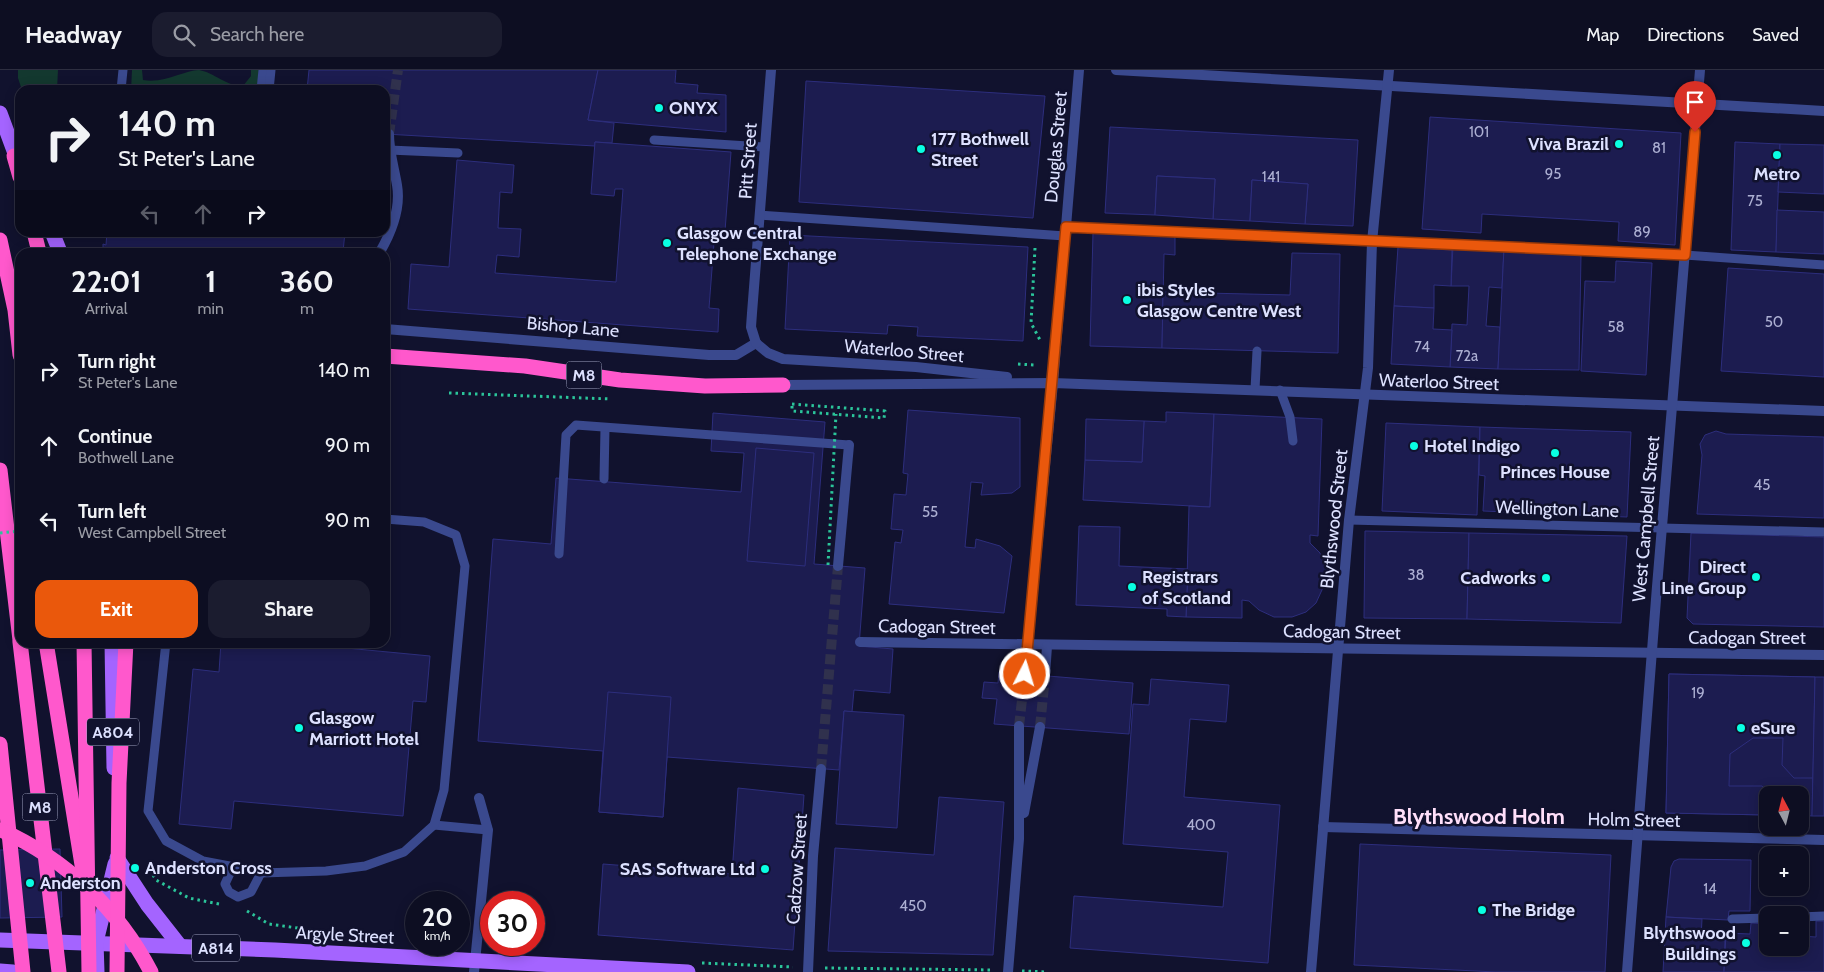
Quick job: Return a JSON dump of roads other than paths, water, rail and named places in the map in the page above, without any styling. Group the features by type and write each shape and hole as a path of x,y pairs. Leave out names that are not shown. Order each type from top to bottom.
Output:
{"highway":[{"path":"0,240 15,310"},
{"name":"M8","path":"390,356 526,366 620,380 705,386 783,385"},
{"name":"M8","path":"0,470 15,597"},
{"name":"M8","path":"21,648 59,972"},
{"name":"M8","path":"47,648 96,942"},
{"path":"84,648 89,972"},
{"path":"117,972 119,783 126,648"},
{"name":"M8","path":"0,744 23,972"},
{"path":"0,830 40,851 67,870 102,901 140,951 151,972"}],"main road":[{"path":"0,113 15,155"},
{"name":"A804","path":"97,972 96,942 117,858 112,648"},
{"path":"117,858 147,904 180,946"},
{"name":"Argyle Street","path":"0,940 180,946 475,966 688,972"},
{"path":"0,971 13,972"}],"street":[{"name":"Pitt Street","path":"756,343 752,328 771,70"},
{"name":"Douglas Street","path":"1025,674 1053,383 1079,70"},
{"path":"1116,70 1824,112"},
{"name":"Blythswood Street","path":"1311,972 1349,520 1365,396 1372,242 1389,70"},
{"name":"West Campbell Street","path":"1627,972 1650,653 1673,405 1700,70"},
{"path":"390,154 397,186 398,203 390,231"},
{"name":"Bishop Lane","path":"390,329 709,355 736,355 756,343"},
{"name":"Waterloo Street","path":"756,343 768,353 783,359 916,366 1053,383"},
{"name":"Waterloo Street","path":"783,385 1053,383 1280,390 1365,396 1824,411"},
{"path":"833,566 849,445"},
{"name":"Cadogan Street","path":"860,642 1028,644 1048,646 1824,654"},
{"path":"1045,676 1048,646"},
{"path":"1008,972 1019,839 1019,726"},
{"path":"1019,839 1040,727"},
{"name":"Cadzow Street","path":"808,972 821,769"},
{"path":"475,966 488,830 479,798"},
{"name":"Holm Street","path":"1323,827 1824,840"}],"lane":[{"path":"121,85 122,70"},
{"path":"262,85 263,70"},
{"path":"270,85 271,70"},
{"path":"654,140 765,147"},
{"path":"390,150 458,153"},
{"path":"760,216 1036,233 1065,232 1372,242 1685,255 1824,265"},
{"path":"1255,389 1258,351"},
{"path":"1280,390 1290,417 1293,441"},
{"path":"559,554 566,435 576,425 849,445"},
{"path":"604,479 605,428"},
{"path":"165,648 148,811 166,841 203,861 261,872 326,871 365,866 404,852 434,825 444,790 465,566 456,535 424,522 390,519"},
{"name":"Wellington Lane","path":"1349,520 1824,532"},
{"path":"434,825 488,830"},
{"path":"240,868 231,871 225,884 229,892 238,897 251,892 261,872"},
{"path":"1809,917 1824,916"},
{"path":"1732,919 1759,918"}],"tunnel":[{"path":"390,127 398,70"},
{"path":"821,769 838,566"},
{"path":"1019,726 1025,674"},
{"path":"1040,727 1045,676"}],"place":[{"name":"ONYX","path":"659,108"},
{"name":"Viva Brazil","path":"1619,144"},
{"name":"177 Bothwell Street","path":"921,149"},
{"name":"Metro","path":"1777,155"},
{"name":"Glasgow Central Telephone Exchange","path":"667,243"},
{"name":"ibis Styles Glasgow Centre West","path":"1127,300"},
{"name":"Hotel Indigo","path":"1414,446"},
{"name":"Princes House","path":"1555,453"},
{"name":"Direct Line Group","path":"1756,577"},
{"name":"Cadworks","path":"1546,578"},
{"name":"Registrars of Scotland","path":"1132,587"},
{"name":"Glasgow Marriott Hotel","path":"299,728"},
{"name":"eSure","path":"1741,728"},
{"name":"Anderston Cross","path":"135,868"},
{"name":"SAS Software Ltd","path":"765,869"},
{"name":"Anderston","path":"30,883"},
{"name":"The Bridge","path":"1482,910"},
{"name":"Blythswood Buildings","path":"1746,943"}],"district":[{"name":"Blythswood Holm","path":"1479,816"}]}
